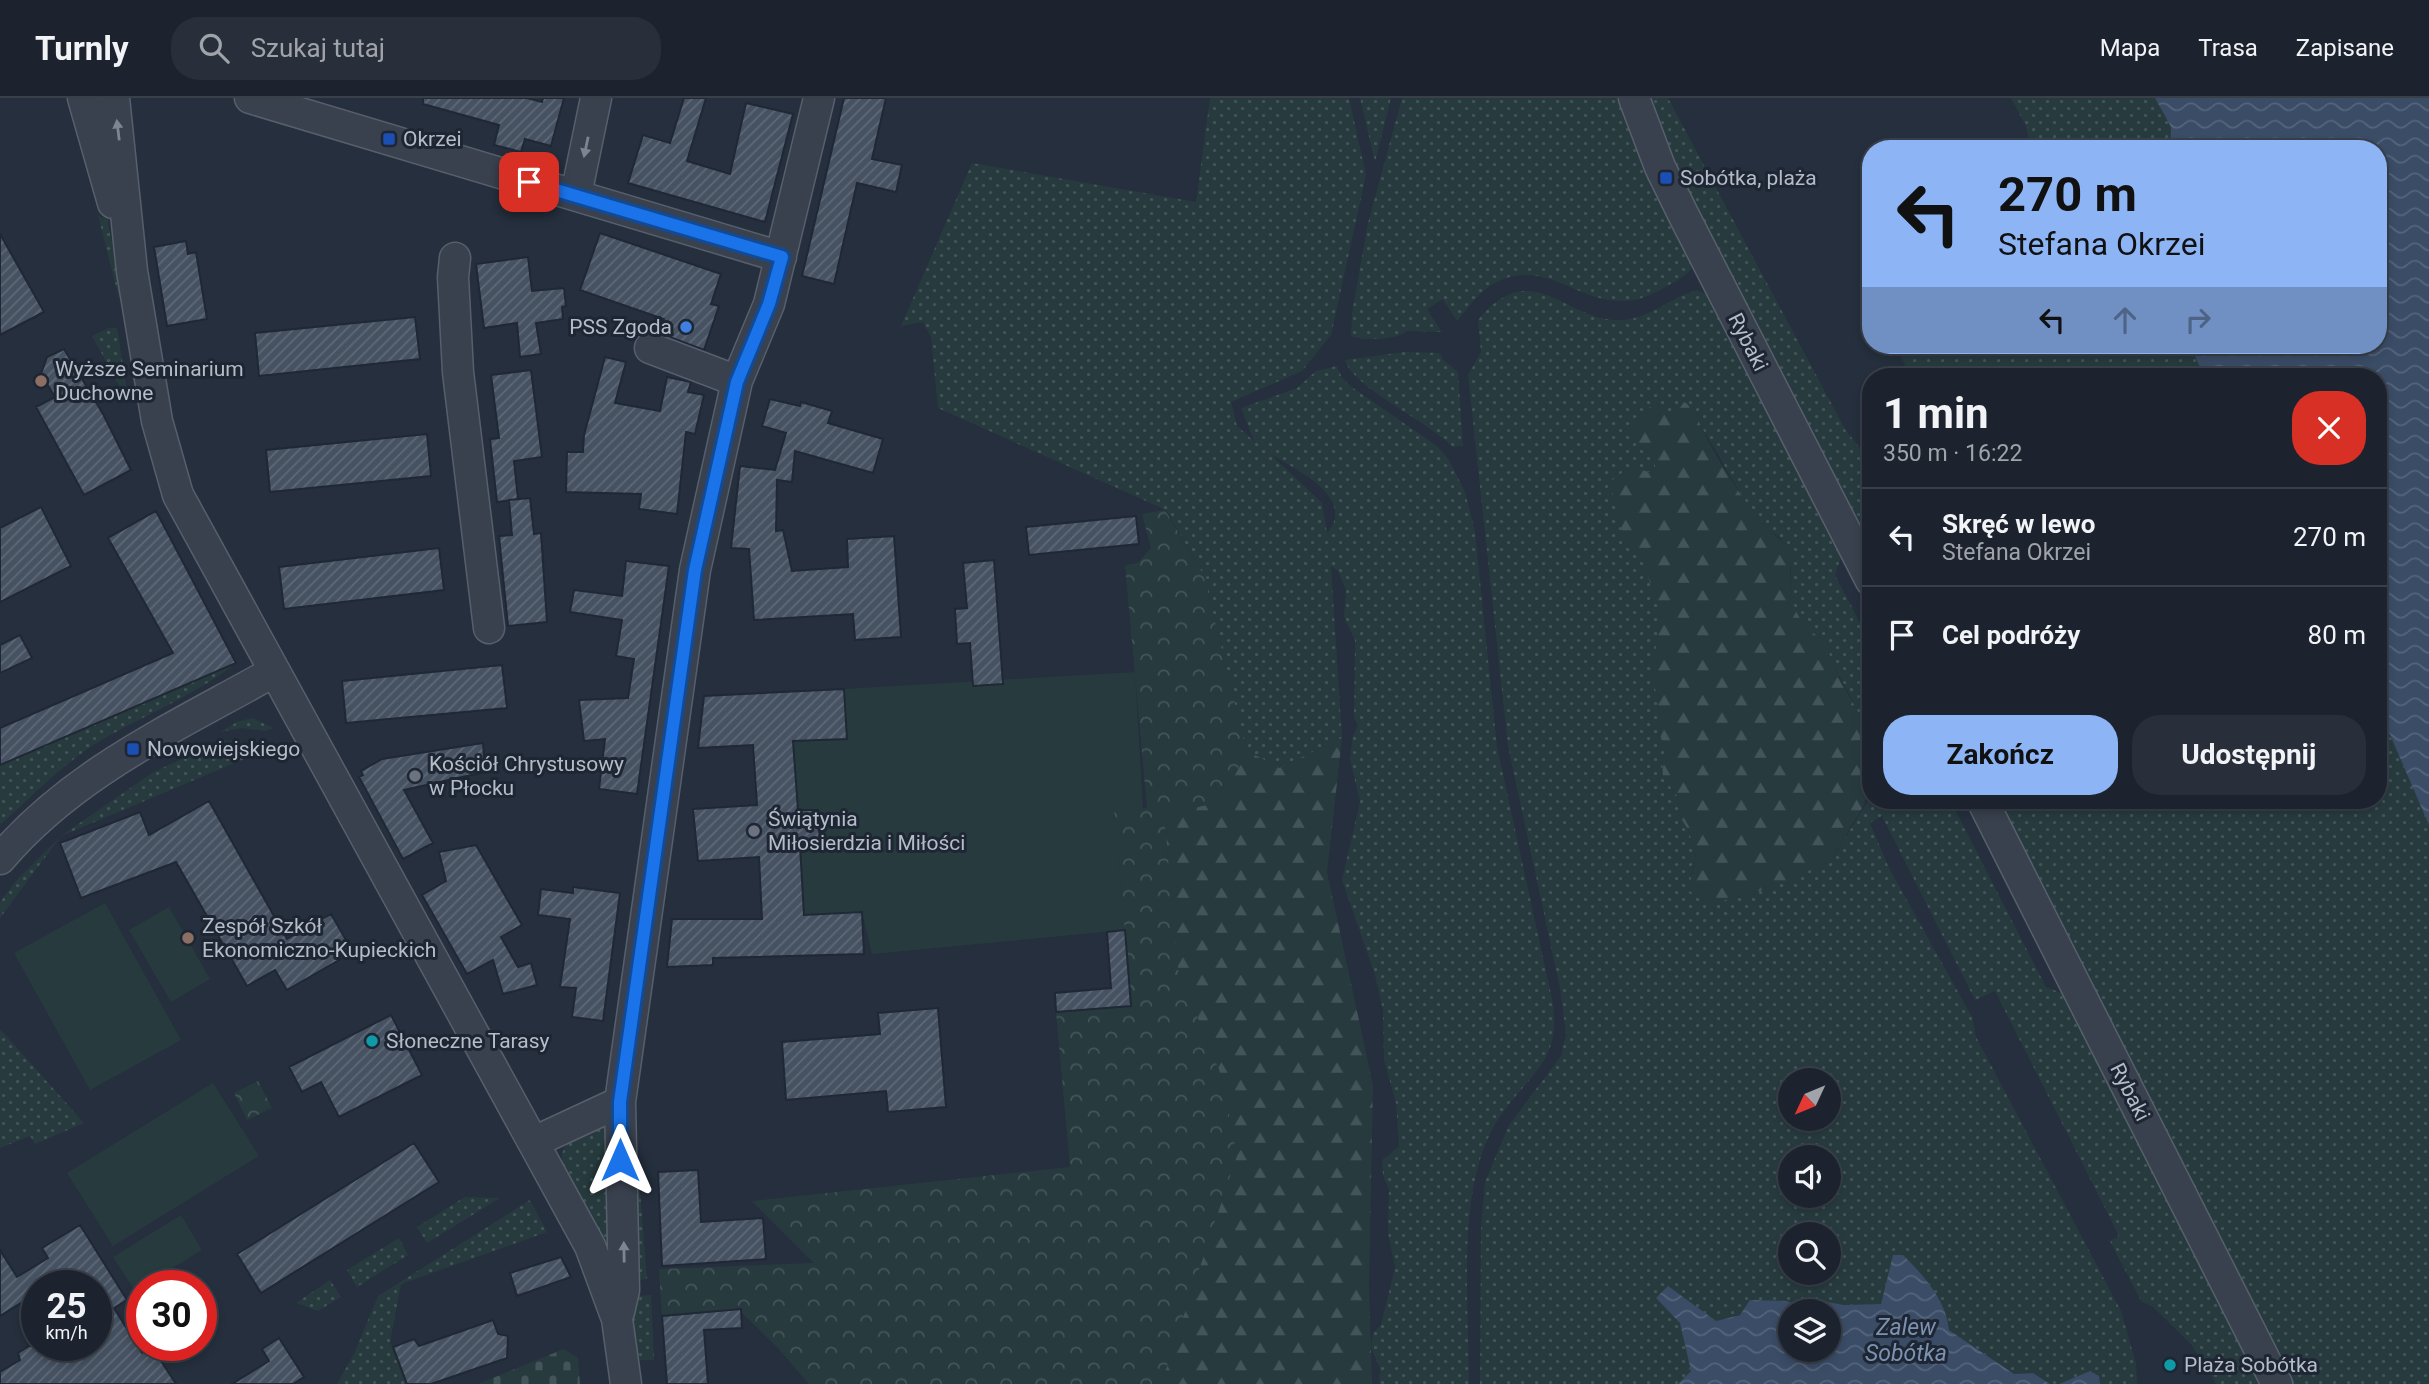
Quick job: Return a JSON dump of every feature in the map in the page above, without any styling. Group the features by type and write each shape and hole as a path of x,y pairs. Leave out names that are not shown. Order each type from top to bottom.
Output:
{"street":[{"path":"114,98 128,201 132,271"},
{"path":"250,98 782,257"},
{"path":"576,195 596,98"},
{"path":"617,1319 624,1290 620,1102 695,570 737,382 769,304 819,98"},
{"name":"Rybaki","path":"1634,98 1677,202 1862,563"},
{"path":"86,101 132,271 167,463 178,495 590,1246 617,1319 626,1384"},
{"path":"455,258 453,277 458,372 489,628"},
{"path":"650,348 737,382"},
{"path":"0,859 22,834 83,781 172,727 273,672"},
{"name":"Rybaki","path":"1987,809 2277,1384"},
{"path":"534,1142 620,1102"}],"green space":[{"path":"1210,98 1349,98 1366,175 1331,335 1302,371 1231,402 1237,426 1254,441 1241,408 1297,388 1316,371 1337,366 1342,378 1353,388 1437,446 1449,460 1465,492 1475,532 1497,747 1552,999 1554,1023 1552,1042 1546,1057 1502,1113 1480,1159 1473,1189 1467,1255 1469,1384 1379,1384 1380,1369 1371,1347 1373,1333 1381,1325 1395,1267 1388,1233 1389,1189 1383,1176 1382,1161 1399,1146 1396,1103 1384,1060 1383,1010 1375,975 1342,880 1360,802 1350,759 1353,735 1358,726 1354,717 1355,640 1344,617 1346,590 1338,571 1331,566 1342,738 1279,768 1246,750 1204,576 1166,510 938,408 931,337 923,322 901,326 972,163 1196,202","holes":["1270,454 1319,485 1329,496 1334,507 1334,520 1327,533 1322,503"]},
{"path":"1360,98 1391,98 1375,162"},
{"path":"1402,98 1624,98 1692,264 1691,269 1660,290 1636,300 1614,301 1537,276 1517,276 1489,287 1457,321 1443,299 1427,309 1442,332 1407,331 1380,339 1351,336 1352,313 1368,223"},
{"path":"1644,98 1668,98 1846,431 1862,450 1862,544 1669,159 1673,157 1666,140 1661,141"},
{"path":"2011,98 2155,98 2171,127 2170,140 2029,140 2026,126"},
{"path":"98,216 107,219 122,289 119,298"},
{"path":"1697,290 1712,297 1843,552 1835,575 1862,627 1862,722 1829,657 1827,642 1809,630 1798,618 1791,594 1791,569 1782,541 1766,527 1746,502 1702,428 1695,409 1672,420 1658,405 1629,433 1653,458 1656,468 1649,472 1620,517 1628,545 1641,557 1653,584 1661,614 1651,682 1657,692 1661,738 1673,754 1663,777 1678,797 1679,815 1689,831 1696,857 1691,875 1708,904 1746,895 1797,877 1837,851 1863,809 1955,809 2046,987 2067,995 2268,1384 2216,1384 2191,1344 2153,1307 2141,1301 2110,1241 2119,1236 1995,991 1975,1000 1882,816 1870,823 1889,868 1972,1017 1976,1037 2121,1311 2136,1364 2137,1384 2100,1384 2099,1376 2090,1371 2059,1384 2050,1384 2033,1373 2014,1374 1949,1330 1893,1256 1881,1304 1844,1305 1841,1304 1841,1299 1778,1299 1778,1304 1716,1321 1657,1299 1680,1322 1691,1371 1678,1384 1480,1384 1481,1227 1485,1182 1509,1125 1561,1056 1566,1034 1560,988 1508,746 1468,375 1481,352 1478,320 1498,301 1516,292 1550,296 1602,318 1622,320 1643,315"},
{"path":"109,328 117,328 129,403 92,336"},
{"path":"1404,352 1440,353 1443,360 1458,372 1463,446 1453,447 1375,392 1350,370 1345,360"},
{"path":"1900,354 2194,354 2200,368 1906,368"},
{"path":"1684,402 1695,409 1725,471 1758,518 1790,551 1791,592 1798,614 1804,624 1827,642 1835,668 1862,720 1862,808 1841,845 1808,872 1775,886 1708,904 1688,890 1696,857 1689,831 1679,815 1678,797 1663,777 1662,759 1673,754 1661,738 1657,692 1651,682 1661,614 1641,557 1628,545 1623,533 1612,491 1612,480 1630,467 1649,472 1656,468 1653,458 1629,433 1639,414 1658,404 1672,420"},
{"path":"1165,510 1204,576 1246,750 1223,801 1164,815 1178,970 1221,1075 1237,1155 1161,1384 809,1384 777,1347 738,1309 662,1316 659,1269 814,1263 752,1201 1070,1167 1056,1012 1131,1005 1114,811 1147,808 1125,565 1138,563 1151,548 1142,514"},
{"path":"236,663 185,696 95,744 58,772 0,825 0,765"},
{"path":"1135,672 1143,809 1114,812 1125,930 872,954 862,912 804,915 800,845 818,810 798,810 793,741 846,739 844,689"},
{"path":"252,718 274,728 265,731 242,728 220,732 237,722"},
{"path":"2387,728 2429,825 2429,1384 2288,1384 1996,809 2387,809"},
{"path":"1342,738 1327,872 1373,1085 1369,1285 1372,1384 1161,1384 1237,1155 1221,1075 1178,970 1164,815 1223,801 1246,750 1279,768"},
{"path":"222,740 265,744 278,756 261,752 61,836 152,773"},
{"path":"61,836 0,918 0,902 16,881"},
{"path":"105,903 181,1040 90,1090 14,953"},
{"path":"169,907 210,979 171,1002 129,930"},
{"path":"0,1029 84,1123 35,1144 30,1136 0,1148"},
{"path":"258,1081 272,1108 247,1120 234,1093"},
{"path":"213,1083 259,1156 113,1246 67,1173"},
{"path":"610,1120 610,1253 564,1168 562,1158 568,1142 575,1136"},
{"path":"636,1140 647,1279 638,1280"},
{"path":"465,1197 500,1198 427,1243 417,1227"},
{"path":"530,1200 547,1232 401,1284 390,1342 406,1384 337,1384 354,1354 378,1296"},
{"path":"181,1215 202,1250 169,1270 126,1270 126,1277 113,1257"},
{"path":"399,1238 408,1255 357,1287 347,1270"},
{"path":"330,1280 341,1297 318,1311 296,1303"},
{"path":"651,1295 654,1360 639,1360 629,1314 637,1296"},
{"path":"564,1349 578,1358 580,1384 478,1384"}],"water":[{"path":"2155,98 2429,98 2429,825 2387,728 2387,368 2200,368 2194,354 2387,354 2387,140 2170,140 2171,127"},
{"name":"Zalew Sobótka","path":"1893,1255 1903,1255 1939,1299 1949,1330 2014,1374 2033,1373 2050,1384 1678,1384 1691,1371 1680,1323 1656,1298 1668,1286 1716,1321 1740,1315 1750,1300 1778,1301 1778,1362 1841,1362 1841,1304 1881,1304"},
{"path":"2090,1371 2099,1376 2100,1384 2059,1384"}],"building":[{"path":"423,98 527,98 542,102 543,98 564,98 551,146 525,139 521,152 494,145 499,125 423,104"},
{"path":"684,98 706,98 687,161 730,174 746,103 793,114 765,222 628,183 643,135 670,143"},
{"path":"844,98 886,98 872,159 902,165 896,192 857,183 834,284 802,276"},
{"path":"600,233 721,274 711,304 719,306 704,350 659,333 664,319 580,290"},
{"path":"0,234 44,312 0,335"},
{"path":"186,241 188,254 196,252 207,319 167,326 154,247"},
{"path":"528,257 532,291 564,288 566,306 562,307 563,319 536,323 541,354 520,357 517,323 484,328 476,264"},
{"path":"415,317 420,359 259,376 255,333"},
{"path":"64,349 103,414 131,470 84,495 36,407 55,397 41,374 47,357"},
{"path":"605,357 626,362 615,403 660,411 667,377 691,382 688,392 704,395 695,434 686,432 677,514 639,509 641,494 566,492 567,452 583,452 584,435"},
{"path":"531,370 542,457 514,461 518,499 497,502 490,439 499,438 491,375"},
{"path":"770,399 800,406 801,402 832,411 828,423 883,439 873,473 795,451 792,482 777,480 776,531 783,530 792,571 848,567 847,539 894,536 901,637 855,640 853,614 754,620 749,549 731,548 740,466 775,470 786,433 762,426"},
{"path":"427,434 431,476 270,492 266,450"},
{"path":"530,498 534,534 541,533 547,622 508,626 499,536 512,535 509,500"},
{"path":"41,507 71,566 0,602 0,528"},
{"path":"156,511 236,663 0,765 0,728 173,653 108,538"},
{"path":"1136,516 1139,544 1029,555 1026,527"},
{"path":"439,548 444,590 284,609 279,567"},
{"path":"994,560 1003,684 973,686 970,643 957,644 955,609 967,608 963,563"},
{"path":"626,561 669,566 637,794 599,789 605,739 584,741 579,700 628,698 634,659 616,656 622,620 570,612 574,590 622,596"},
{"path":"20,635 32,658 0,673 0,645"},
{"path":"502,665 507,708 346,723 342,681"},
{"name":"Świątynia Miłosierdzia i Miłości","path":"844,689 847,739 793,741 798,810 818,810 820,844 800,845 804,915 862,912 864,954 713,958 713,965 667,967 672,919 762,919 759,857 698,861 693,809 757,805 753,745 698,748 704,696"},
{"name":"Kościół Chrystusowy w Płocku","path":"483,743 485,772 404,790 433,843 403,859 359,777 363,775 361,771 382,759"},
{"path":"209,801 287,939 331,914 353,952 287,990 275,970 247,986 176,862 81,898 60,843 140,812 149,835"},
{"path":"476,845 522,925 501,937 518,967 531,963 537,985 503,994 493,960 467,974 422,895 446,881 439,852"},
{"path":"573,887 620,893 603,1021 572,1017 576,988 560,987 570,919 538,915 541,889 573,893"},
{"path":"1125,930 1131,1006 1056,1012 1055,993 1111,988 1107,932"},
{"path":"938,1008 946,1107 888,1112 886,1091 786,1100 782,1042 880,1034 878,1013"},
{"name":"Słoneczne Tarasy","path":"391,1015 422,1075 339,1117 321,1082 302,1092 289,1067"},
{"path":"414,1143 439,1182 261,1293 237,1254"},
{"path":"698,1170 701,1222 763,1218 766,1259 662,1266 658,1172"},
{"path":"80,1225 108,1270 28,1270 48,1258 42,1248"},
{"path":"0,1250 17,1277 21,1275 21,1303 0,1316"},
{"path":"561,1257 571,1277 517,1296 510,1273"},
{"path":"112,1276 126,1298 114,1308 126,1327 126,1361 161,1361 176,1384 0,1384 0,1372 20,1360 18,1353 21,1351 21,1361 112,1361"},
{"path":"741,1309 742,1328 704,1330 708,1384 667,1384 662,1316"},
{"path":"493,1320 498,1334 508,1336 507,1358 431,1384 407,1384 393,1347 414,1339 419,1346"},
{"path":"279,1338 304,1377 293,1384 232,1384 269,1361 262,1349"}],"place":[{"name":"Okrzei","path":"389,139"},
{"name":"Sobótka, plaża","path":"1666,178"},
{"name":"PSS Zgoda","path":"686,327"},
{"name":"Wyższe Seminarium Duchowne","path":"41,381"},
{"name":"Nowowiejskiego","path":"133,749"},
{"name":"Kościół Chrystusowy w Płocku","path":"415,776"},
{"name":"Świątynia Miłosierdzia i Miłości","path":"754,831"},
{"name":"Zespół Szkół Ekonomiczno-Kupieckich","path":"188,938"},
{"name":"Słoneczne Tarasy","path":"372,1041"},
{"name":"Plaża Sobótka","path":"2170,1365"}],"route":[{"path":"529,182 782,257 769,304 737,382 695,570 620,1102 620,1160"}]}
